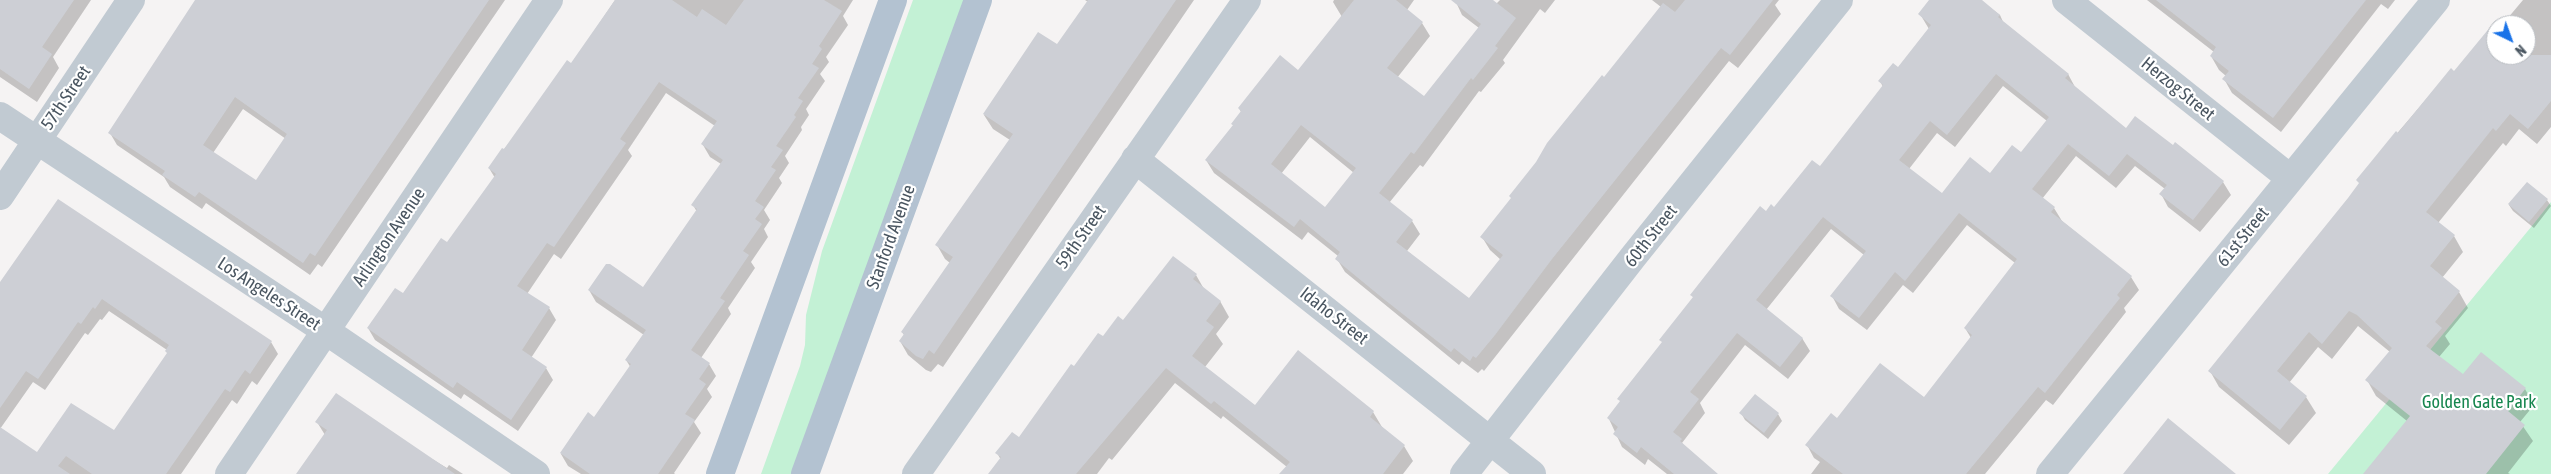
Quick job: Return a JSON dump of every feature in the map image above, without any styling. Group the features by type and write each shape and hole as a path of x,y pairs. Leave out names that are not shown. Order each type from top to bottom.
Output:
{"main road":[{"path":"720,474 893,0"},
{"name":"Stanford Avenue","path":"805,474 978,0"}],"street":[{"name":"57th Street","path":"0,196 131,0"},
{"name":"Arlington Avenue","path":"229,474 549,0"},
{"name":"59th Street","path":"916,474 1247,0"},
{"name":"60th Street","path":"1464,474 1633,257 1839,0"},
{"name":"Herzog Street","path":"2066,0 2290,178"},
{"name":"61st Street","path":"2050,474 2436,0"},
{"name":"Los Angeles Street","path":"0,116 326,331 536,474"},
{"name":"Idaho Street","path":"1135,160 1532,474"}],"green space":[{"path":"913,0 965,0 791,474 761,474 800,366 805,345 806,315 822,251"},
{"name":"Golden Gate Park","path":"2551,202 2551,474 2328,474 2536,221"}],"building":[{"path":"0,0 74,0 42,47 52,54 29,89 0,69"},
{"path":"195,0 489,0 315,256 310,253 303,263 199,192 195,197 162,175 165,171 108,133","holes":["235,97 287,134 256,180 203,145"]},
{"path":"615,0 672,0 697,17 702,9 726,25 744,0 824,0 842,11 819,46 822,49 812,64 819,68 798,98 803,101 794,115 796,117 776,146 783,150 771,167 776,170 755,201 764,207 755,219 762,224 743,251 749,255 720,298 725,301 691,350 710,363 699,379 706,384 685,414 695,420 658,474 590,474 560,453 588,412 594,417 631,364 625,360 646,330 588,290 606,264 610,264 643,287 697,209 691,205 723,160 701,144 717,121 659,82 620,139 626,143 554,247 547,243 517,286 550,307 522,350 547,367 511,420 457,382 453,388 367,328 395,288 403,293 441,238 447,242 496,174 488,168 502,148 504,149 567,60 571,63"},
{"path":"1088,0 1176,0 934,354 929,350 923,359 916,356 899,341 904,334 901,332 953,257 935,245 1013,134 983,114 1038,32 1057,44"},
{"path":"1354,0 1396,0 1423,22 1387,68 1424,96 1481,24 1451,0 1493,0 1516,18 1495,46 1498,48 1473,80 1471,78 1414,154 1411,152 1379,193 1413,220 1396,242 1469,298 1503,255 1480,237 1511,198 1509,196 1536,162 1547,143 1602,75 1604,77 1663,3 1675,12 1685,0 1773,0 1730,55 1721,48 1552,259 1495,335 1476,358 1473,356 1470,361 1454,348 1451,352 1335,259 1340,252 1300,219 1294,227 1205,160 1233,125 1231,124 1241,111 1238,108 1280,55 1298,70","holes":["1301,125 1356,168 1325,207 1271,164"]},
{"path":"1929,0 1982,0 2000,15 1998,17 2069,74 2065,78 2126,128 2135,116 2173,145 2175,142 2224,181 2193,220 2159,194 2167,185 2127,154 2109,176 2068,144 2032,189 2055,207 2051,212 2132,276 2117,295 2120,298 2045,393 2038,387 1966,474 1843,474 1805,445 1831,413 1837,418 1880,363 1924,397 1972,335 1964,328 2017,259 1959,213 1905,281 1895,272 1859,318 1830,296 1866,251 1823,217 1756,300 1803,338 1780,367 1737,333 1690,392 1699,399 1673,432 1682,439 1680,441 1718,474 1674,474 1641,447 1637,453 1613,434 1618,427 1607,418 1620,401 1617,399 1662,342 1659,340 1693,297 1690,295 1760,206 1766,211 1771,204 1774,207 1812,160 1820,166 1883,85 1878,81 1893,63 1898,67 1931,25 1918,14","holes":["1996,74 2049,117 2021,152 2012,145 1990,173 1970,157 1942,193 1899,160 1930,121 1947,135"]},
{"path":"2156,0 2366,0 2273,118 2222,79 2229,71 2210,56 2216,47"},
{"path":"2486,32 2486,65 2536,65 2536,55 2551,55 2551,101 2528,129 2510,114 2496,131 2493,128 2426,212 2455,235 2430,266 2460,291 2435,322 2442,328 2426,346 2463,374 2481,352 2526,388 2508,411 2525,425 2486,474 2363,474 2410,416 2365,380 2392,348 2357,315 2349,311 2322,344 2309,332 2277,371 2307,396 2280,430 2208,371 2348,198 2359,183 2356,180 2396,131 2398,133 2451,68 2454,71"},
{"path":"2527,182 2548,199 2529,222 2508,204"},
{"path":"58,199 272,341 250,374 245,370 230,392 225,389 166,474 92,474 66,456 58,466 70,474 0,474 0,427 37,452 71,403 114,430 167,353 165,351 169,345 102,299 95,309 93,307 81,324 78,322 38,379 26,371 0,408 0,282"},
{"path":"1173,256 1197,274 1193,279 1221,301 1206,321 1214,327 1192,356 1255,405 1298,350 1374,411 1370,417 1405,445 1383,474 1279,474 1290,462 1214,401 1211,404 1166,368 1076,474 988,474 1001,457 995,453 1012,432 1019,437 1071,364 1074,366 1098,333 1103,336 1118,316 1123,320"},
{"path":"336,393 455,474 296,474 327,430 315,422"},
{"path":"1755,394 1779,413 1764,433 1739,413"},
{"path":"2168,418 2236,474 2123,474"}]}
